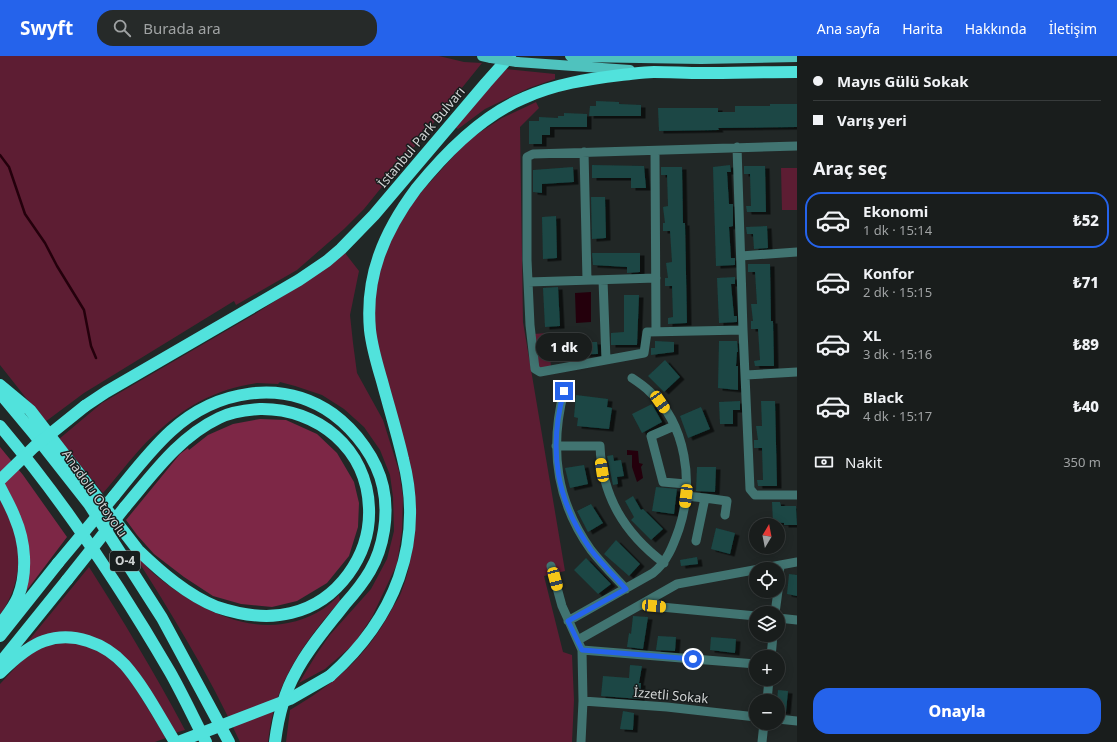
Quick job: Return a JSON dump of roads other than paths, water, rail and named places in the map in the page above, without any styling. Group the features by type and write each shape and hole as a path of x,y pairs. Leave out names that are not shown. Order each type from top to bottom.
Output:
{"highway":[{"name":"İstanbul Park Bulvarı","path":"0,480 34,447 85,406 116,386 299,280 327,261 354,236 392,194 486,83 513,59"},
{"path":"0,673 28,649 44,641 69,637 82,638 105,649 125,666 144,691 176,742 290,700 330,676 346,662 380,619 399,580 409,538 411,520 408,480 375,356 370,328 370,293 377,260 388,232 408,201 444,157 462,139 501,110 522,98 546,89 594,79 651,72 795,73"},
{"path":"0,385 30,410 143,554 172,580 199,597 233,612 264,616 292,612 317,602 330,593 348,576 362,549 369,521 368,494 356,461 348,449 326,428 314,421 276,410 253,410 220,417 191,435 177,447 125,507 67,580 0,663"},
{"path":"0,636 145,458 172,430 201,410 237,395 273,392 289,394 305,399 322,406 346,425 359,439 376,468 383,486 385,520 377,555 371,570 361,586 320,636 296,672 278,719 275,742"},
{"name":"Anadolu Otoyolu","path":"0,393 89,504 162,618 229,742"},
{"name":"O-4","path":"0,426 70,515 102,561 136,614 171,674 206,742"},
{"path":"0,487 15,518 23,545 24,558 24,569 18,596 0,625"}],"main road":[{"path":"570,56 701,60 797,57"},
{"path":"486,57 651,72"}],"street":[{"path":"744,330 647,332 644,352 540,372 535,369 530,325 528,282 527,157 533,154 797,146"},
{"path":"737,148 750,488 755,495 797,495"},
{"path":"654,151 656,332"},
{"path":"584,152 587,280"},
{"path":"741,256 797,252"},
{"path":"528,282 656,278"},
{"path":"603,280 606,360"},
{"path":"746,375 797,372"},
{"path":"568,621 653,573 664,562 679,530 686,496 685,462 681,446 674,426 660,402 632,378"},
{"path":"564,391 558,411 556,446 558,476 562,492 568,510 579,532 592,550 626,589"},
{"path":"674,426 652,436 663,482 686,484"},
{"path":"556,446 600,446 600,458 606,484 616,509 625,525 636,538 664,562"},
{"path":"686,496 727,501 725,515"},
{"path":"696,541 705,498"},
{"path":"785,564 797,562"},
{"path":"551,566 562,606 582,650 583,701 581,742"},
{"path":"578,640 677,584 749,571"},
{"path":"640,605 749,615"},
{"path":"785,619 797,620"},
{"path":"582,650 749,663"},
{"name":"İzzetli Sokak","path":"583,701 667,707 749,716"},
{"path":"785,720 797,721"},
{"path":"762,742 763,730"}],"waterway":[{"path":"0,155 9,167 25,214 45,243 84,310 91,346 96,358"}]}
